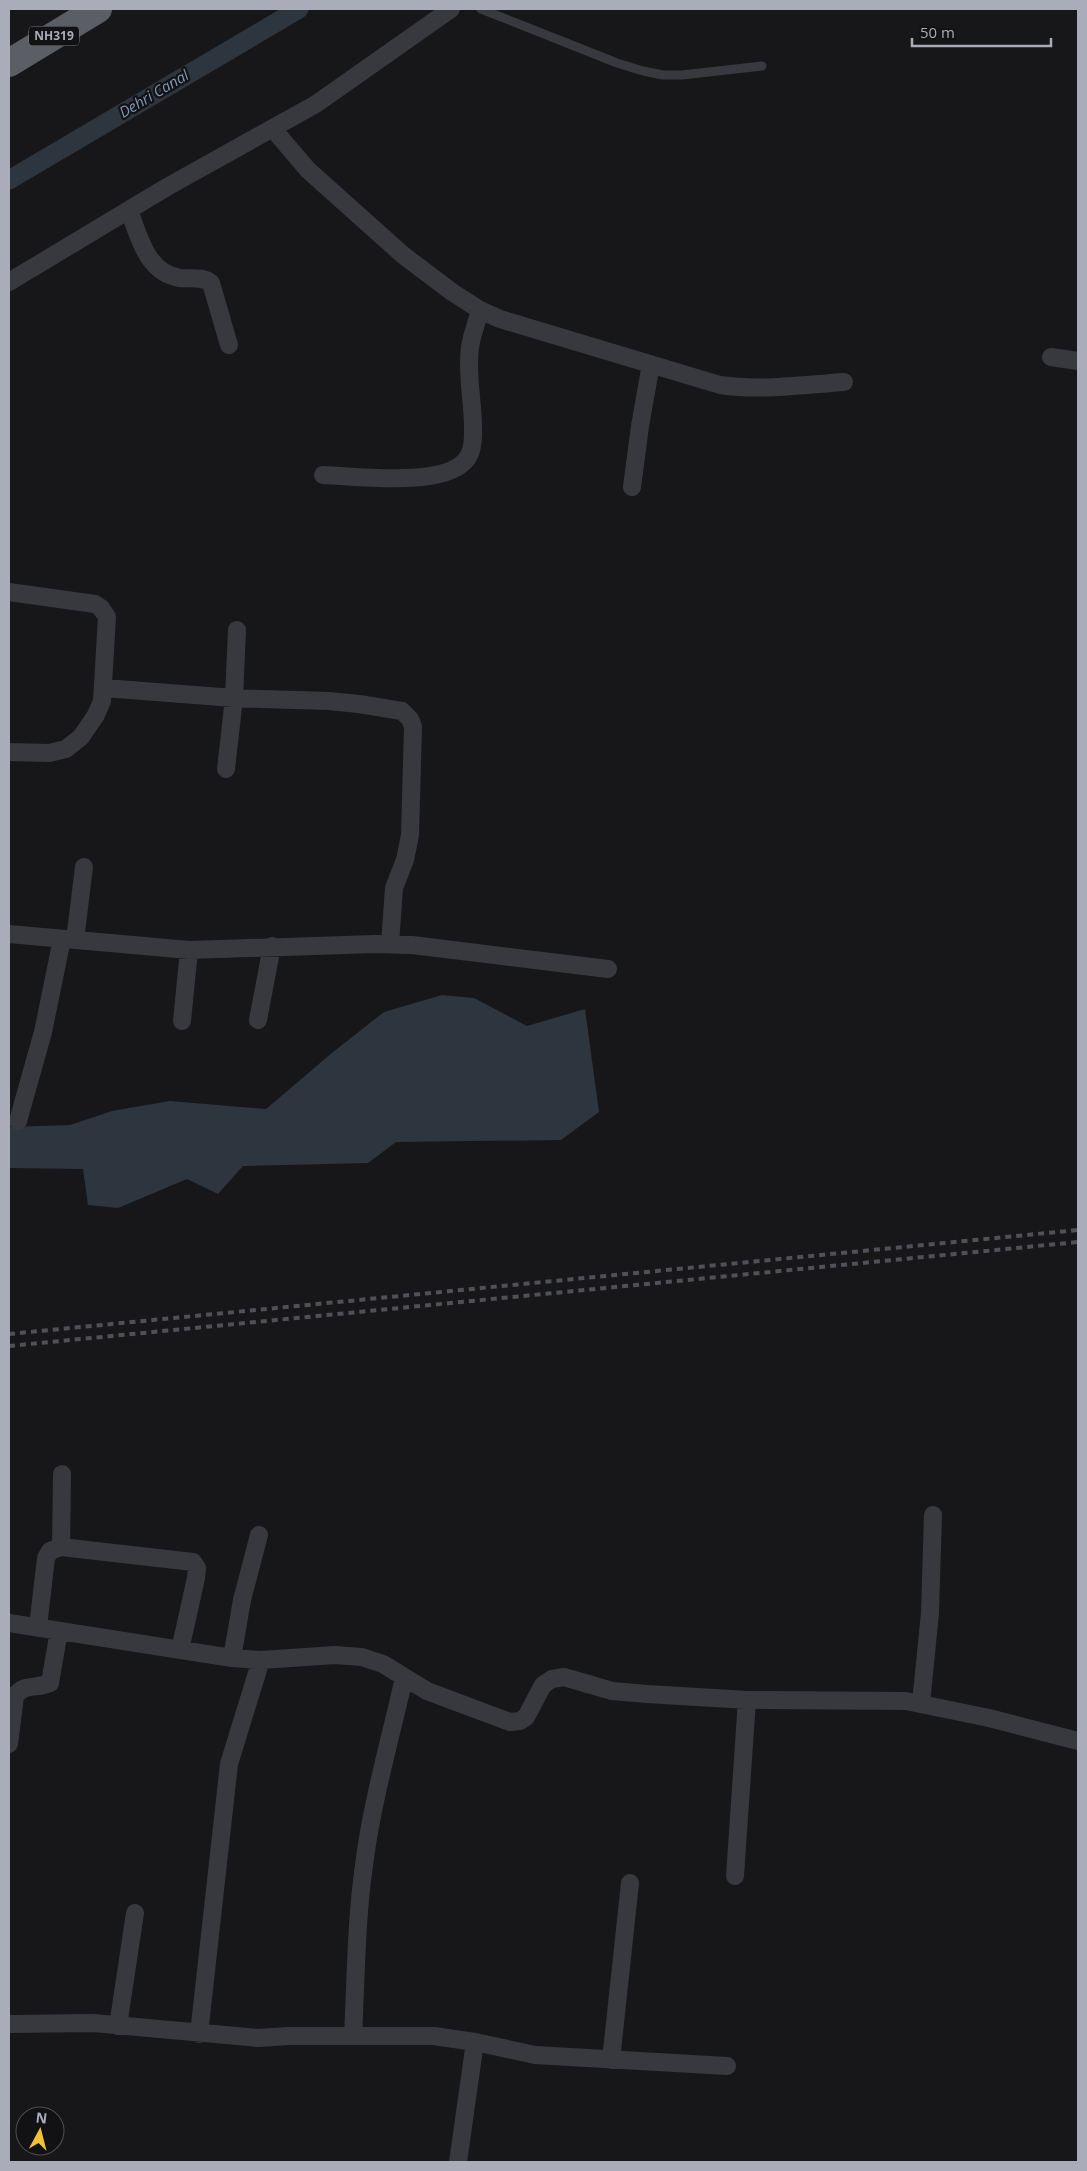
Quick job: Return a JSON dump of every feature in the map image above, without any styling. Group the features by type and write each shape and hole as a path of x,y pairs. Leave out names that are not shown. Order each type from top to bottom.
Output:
{"highway":[{"name":"NH319","path":"9,63 98,9"}],"street":[{"path":"9,282 129,210 273,129 351,81 450,9"},
{"path":"273,129 308,170 345,205 403,255 480,310 526,328 720,384 741,388 844,382"},
{"path":"129,210 142,245 149,258 158,268 179,278 207,280 211,283 229,345"},
{"path":"323,475 416,478 446,472 464,463 471,452 473,433 470,346 480,310"},
{"path":"1052,357 1078,362"},
{"path":"632,487 651,364"},
{"path":"9,592 95,604 101,608 107,617 102,701 96,715 81,737 66,748 49,753 9,752"},
{"path":"226,769 234,698 237,630"},
{"path":"104,688 234,698 329,701 402,711 410,718 413,727 410,836 405,860 394,888 390,944"},
{"path":"18,1121 68,940 84,867"},
{"path":"9,934 189,950 272,946 412,945 608,970"},
{"path":"258,1020 272,946"},
{"path":"182,1021 189,950"},
{"path":"61,1547 62,1474"},
{"path":"921,1703 930,1613 933,1515"},
{"path":"232,1658 242,1600 259,1535"},
{"path":"38,1627 46,1558 50,1551 61,1547 193,1562 197,1568 196,1578 180,1650"},
{"path":"9,1623 232,1658 261,1660 336,1655 362,1657 383,1664 427,1691 510,1722 520,1721 526,1717 543,1686 552,1678 564,1677 612,1691 629,1693 746,1700 878,1700 921,1703 1078,1741"},
{"path":"9,1744 16,1696 20,1689 28,1686 43,1686 50,1683 53,1675 59,1631"},
{"path":"199,2034 229,1764 261,1660"},
{"path":"353,2036 361,1891 368,1835 404,1678"},
{"path":"735,1876 746,1700"},
{"path":"611,2060 630,1883"},
{"path":"118,2026 136,1913"},
{"path":"9,2024 93,2023 258,2038 434,2036 475,2042 535,2055 727,2066"},
{"path":"458,2162 475,2042"}],"lane":[{"path":"481,9 617,63 663,75 682,75 762,66"}],"shaded area":[{"path":"442,995 474,998 527,1026 585,1009 599,1112 561,1140 396,1142 368,1163 243,1166 218,1194 187,1179 118,1208 88,1205 83,1169 9,1168 9,1127 70,1125 112,1111 170,1101 266,1109 384,1012"}],"waterway":[{"name":"Dehri Canal","path":"9,180 299,9"}],"railway":[{"path":"9,1334 1078,1230"},
{"path":"9,1346 1078,1242"}]}
